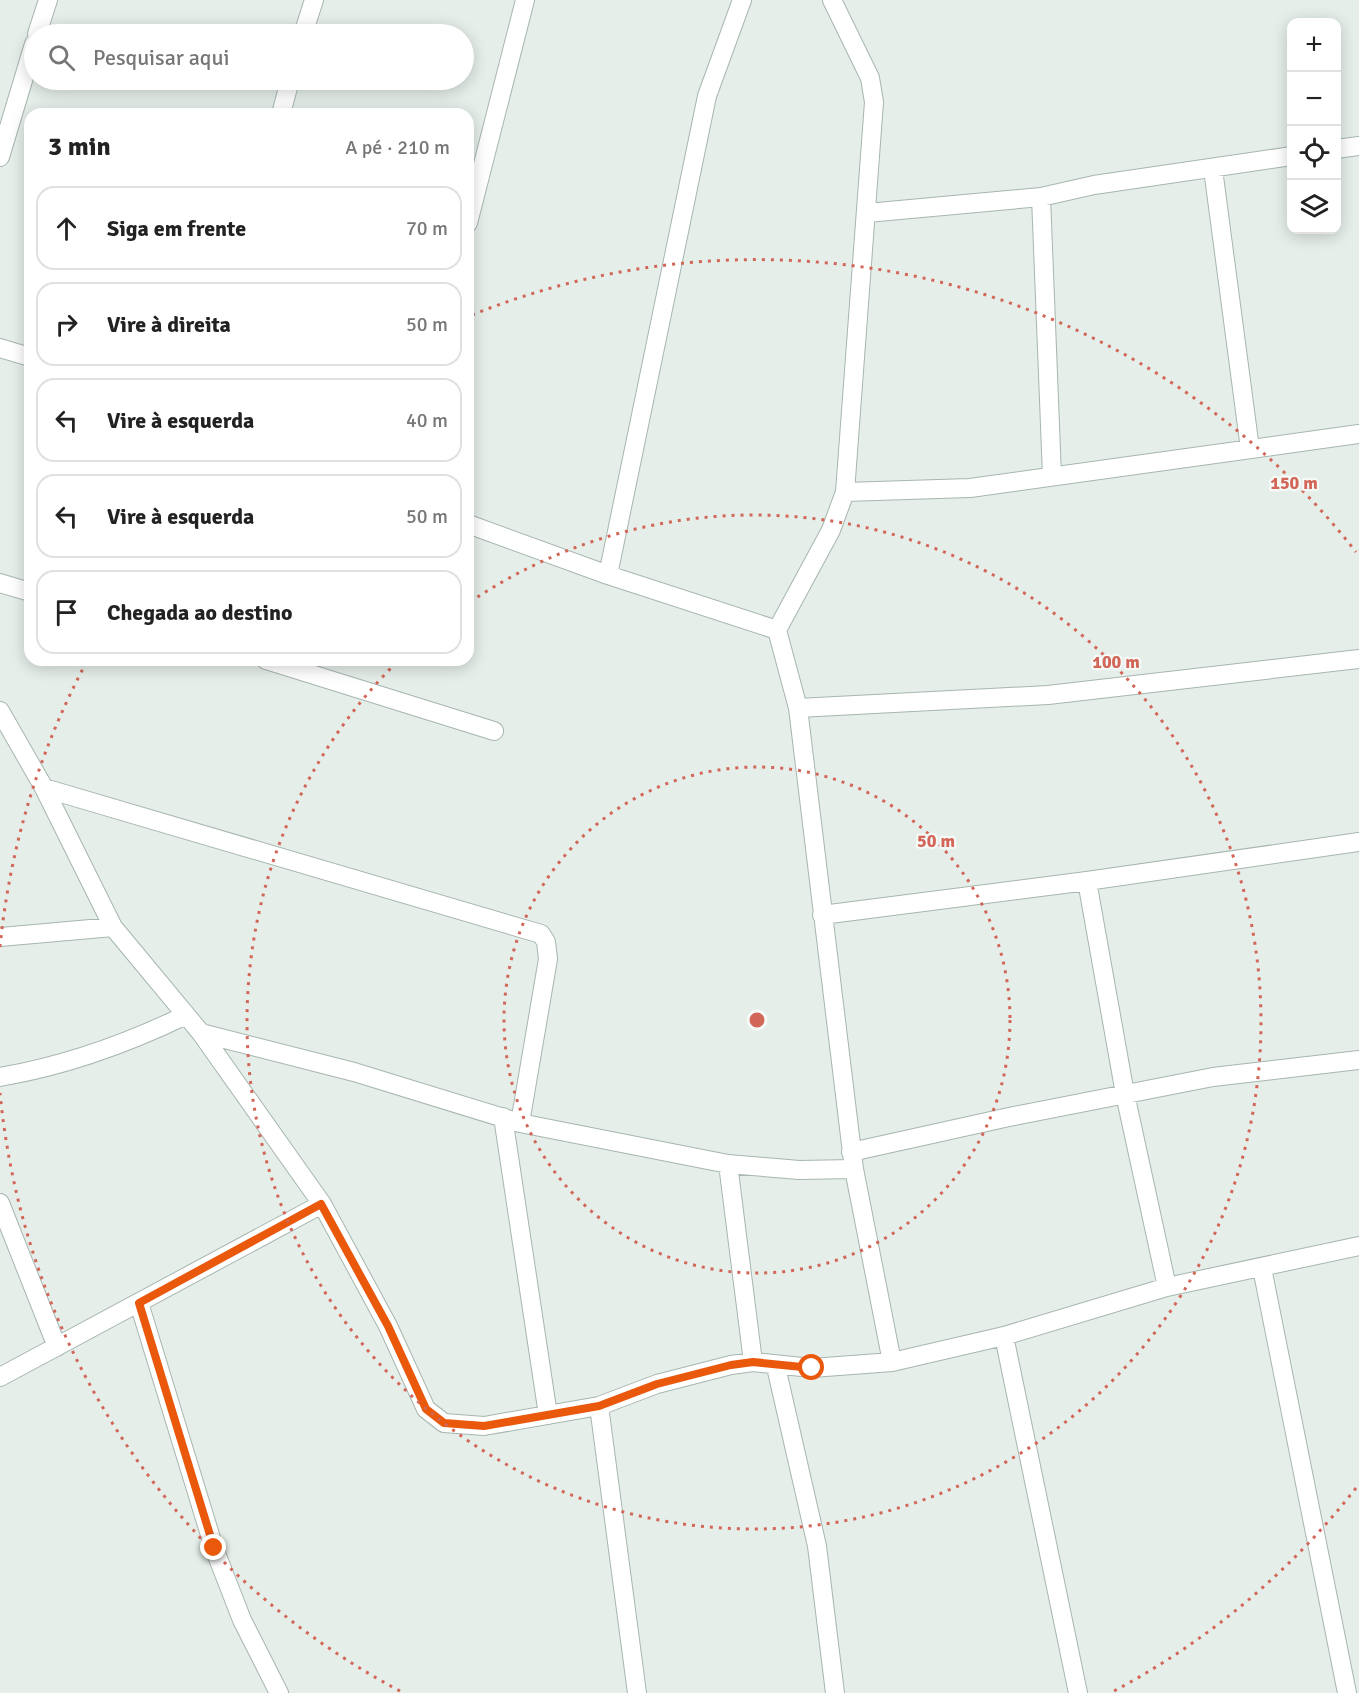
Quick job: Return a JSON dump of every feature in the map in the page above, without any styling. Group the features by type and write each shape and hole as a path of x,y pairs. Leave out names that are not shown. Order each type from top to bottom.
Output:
{"street":[{"path":"40,24 48,0"},
{"path":"306,24 314,0"},
{"path":"474,200 525,0"},
{"path":"608,575 708,96 742,0"},
{"path":"832,0 870,78 874,102 845,492 831,530 777,630 798,708 852,1160 892,1362"},
{"path":"0,157 24,77"},
{"path":"283,108 287,90"},
{"path":"1341,148 1359,146"},
{"path":"867,213 1041,197 1094,185 1287,157"},
{"path":"1213,169 1250,449"},
{"path":"1041,197 1052,476"},
{"path":"0,348 24,355"},
{"path":"845,492 970,488 1359,434"},
{"path":"474,526 608,575 777,630"},
{"path":"0,583 24,590"},
{"path":"798,708 1048,695 1359,658"},
{"path":"285,666 494,731"},
{"path":"0,711 44,788 113,927 184,1016 201,1033 321,1204 361,1273 426,1409 433,1417 444,1423 484,1426 599,1406 690,1375 753,1362 776,1367 812,1368 892,1362 1004,1336 1167,1287 1359,1246"},
{"path":"44,788 541,934 546,942 548,959 511,1120 548,1415"},
{"path":"822,915 1087,881 1359,842"},
{"path":"1087,881 1125,1094 1167,1287"},
{"path":"0,937 113,927"},
{"path":"0,1077 105,1050 147,1034 184,1016"},
{"path":"201,1033 364,1075 511,1120 728,1164 799,1170 852,1160 1125,1094 1213,1077 1359,1059"},
{"path":"728,1164 753,1362"},
{"path":"0,1377 321,1204"},
{"path":"2,1213 57,1347"},
{"path":"1262,1268 1347,1693"},
{"path":"139,1303 214,1548 242,1620 279,1693"},
{"path":"1004,1336 1078,1693"},
{"path":"776,1367 819,1557 835,1693"},
{"path":"599,1406 637,1693"}],"route":[{"path":"214,1548 139,1303 321,1204 361,1273 426,1409 433,1417 444,1423 484,1426 599,1406 657,1384 731,1365 753,1362 776,1367 812,1368"}]}
